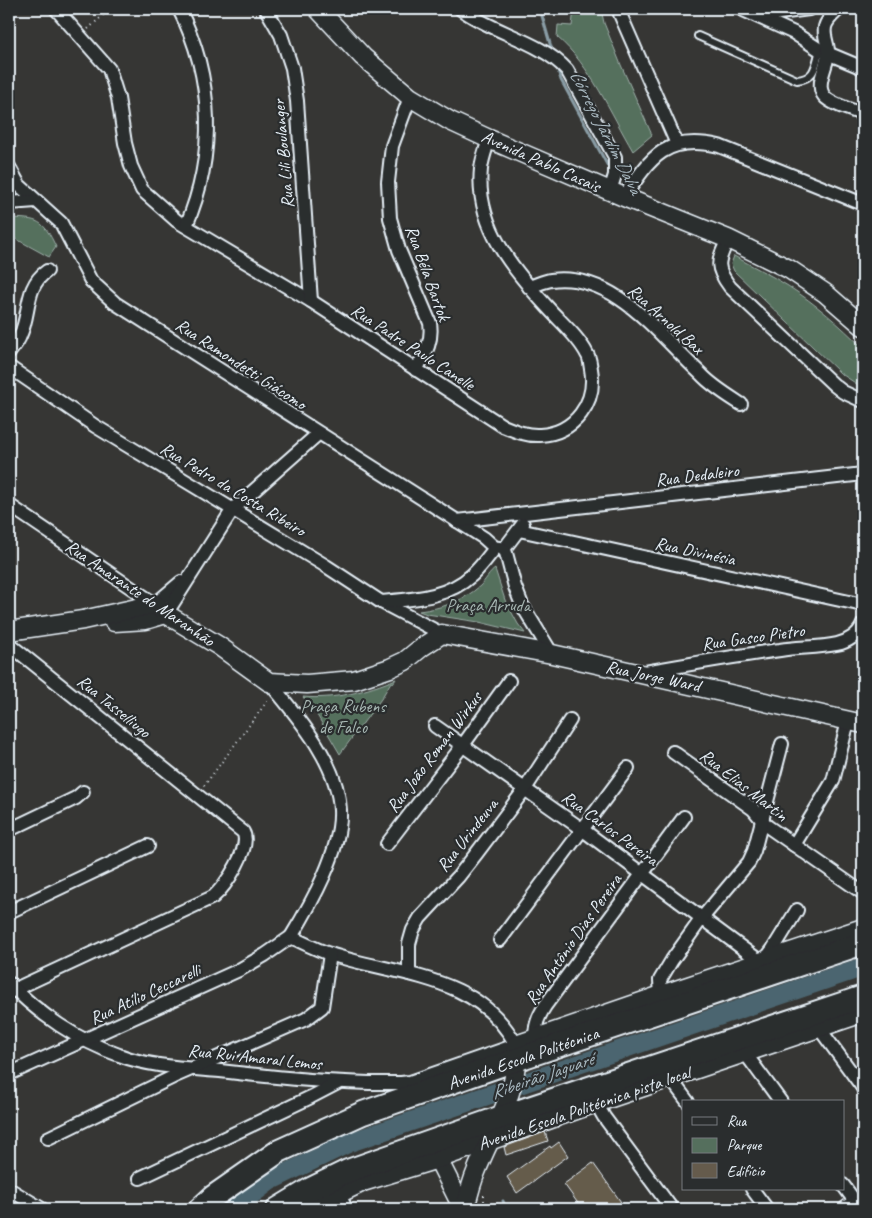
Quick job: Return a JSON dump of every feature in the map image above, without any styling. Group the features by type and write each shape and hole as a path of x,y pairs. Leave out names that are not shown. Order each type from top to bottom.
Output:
{"highway":[{"name":"Avenida Escola Politécnica","path":"200,1209 213,1197 278,1151 363,1113 517,1058 863,943"},
{"path":"278,1209 311,1189 348,1172 502,1110 863,997"},
{"path":"502,1110 543,1121"}],"street":[{"name":"Rua Padre Paulo Canelle","path":"56,9 109,69 118,98 125,144 131,166 142,190 177,221 311,301 503,426 521,433 539,435 553,433 566,427 586,407 592,392 592,374 588,356 579,342 529,287 495,240 485,214 480,191 481,167 489,139"},
{"path":"180,9 194,44 205,82 208,122 206,158 194,208 186,226"},
{"name":"Rua Lili Boulanger","path":"266,9 281,35 292,68 297,101 311,301"},
{"name":"Avenida Pablo Casais","path":"318,9 363,57 410,97 450,120 489,139 728,239 789,269 825,293 863,326"},
{"path":"461,9 470,16 546,52 558,60 567,70 614,157 617,194"},
{"path":"620,9 677,144"},
{"path":"741,9 794,33 824,52 863,68"},
{"path":"757,16 809,9"},
{"path":"839,9 830,17 826,27 821,84 824,97 863,114"},
{"name":"Rua Béla Bartok","path":"410,97 392,146 388,182 390,218 398,250 430,323 432,334 428,348 416,370"},
{"path":"617,194 661,151 677,144 695,142 719,146 863,204"},
{"name":"Rua Ramondetti Giácomo","path":"9,167 19,185 61,223 91,281 115,303 500,549"},
{"path":"9,203 36,201"},
{"path":"728,239 720,257 719,266 721,275 730,286 834,385 843,392 863,401"},
{"path":"9,353 20,337 26,320 31,290 38,277 46,270"},
{"name":"Rua Arnold Bax","path":"529,287 551,280 580,282 609,292 624,300 702,376 741,404"},
{"name":"Rua Pedro da Costa Ribeiro","path":"9,367 95,426 233,509 381,602 442,634"},
{"path":"9,632 161,609 190,575 233,509 318,434"},
{"name":"Rua Dedaleiro","path":"457,521 863,474"},
{"name":"Rua Amarante do Maranhão","path":"9,505 161,609 219,646 269,682"},
{"path":"381,602 431,597 451,590 474,573 500,549 535,512"},
{"name":"Rua Divinésia","path":"518,530 863,605"},
{"path":"500,549 522,605 552,654"},
{"name":"Rua Gasco Pietro","path":"640,673 782,650 838,644 851,639 862,628 863,624"},
{"path":"269,682 307,684 354,680 390,668 404,661 442,634"},
{"name":"Rua Jorge Ward","path":"442,634 552,654 855,723"},
{"name":"Rua Tasselliugo","path":"9,644 242,832 246,838 245,847 220,892 202,903 11,988"},
{"name":"Rua João Roman Wirkus","path":"387,844 463,745 509,681"},
{"path":"269,682 300,719 322,755 333,778 340,811 338,830 328,865 312,903 291,937 330,954 444,984 479,1002 507,1028 517,1058 502,1110 476,1172 464,1209"},
{"name":"Rua Urindeuva","path":"408,974 409,944 413,930 420,918 458,877 524,789 570,720"},
{"path":"794,845 833,781 855,723"},
{"name":"Rua Carlos Pereira","path":"435,726 583,830 763,961"},
{"path":"660,996 660,980 702,918 749,862 763,821 782,744"},
{"name":"Rua Elias Martin","path":"673,752 753,809 767,826 863,893"},
{"path":"500,940 628,768"},
{"path":"9,830 76,798 83,792"},
{"name":"Rua Antônio Dias Pereira","path":"536,1038 535,1026 545,1006 684,817"},
{"path":"9,912 148,846"},
{"path":"763,961 773,949 797,910"},
{"name":"Avenida Escola Politécnica","path":"517,1058 536,1038 863,928"},
{"name":"Rua Atílio Ceccarelli","path":"9,1074 239,970 291,937"},
{"path":"48,1138 173,1077 306,1019 320,1010 323,1003 330,954"},
{"name":"Rua Rui Amaral Lemos","path":"11,988 33,1007 84,1041 120,1056 160,1065 290,1080 338,1083 410,1082 517,1058"},
{"name":"Avenida Escola Politécnica pista local","path":"308,1209 342,1202 363,1182 438,1159 543,1121 863,1013"},
{"path":"819,1028 863,1088"},
{"path":"746,1053 780,1100"},
{"path":"670,1078 686,1100"},
{"path":"140,1178 338,1083"},
{"path":"596,1103 604,1117 672,1209"},
{"path":"438,1159 464,1209"},
{"path":"844,1187 856,1205"},
{"path":"9,1189 42,1209"},
{"path":"753,1190 767,1209"}],"lane":[{"path":"698,36 797,80 807,79 813,74 824,52"},
{"path":"9,1207 13,1209"}],"path":[{"path":"80,36 110,9"},
{"path":"196,796 269,700 269,682"}],"green space":[{"path":"574,9 601,9 604,23 621,65 652,135 633,151 590,76 557,37 558,25 572,26"},
{"path":"9,218 33,220 43,226 56,247 49,257 9,235"},
{"path":"734,256 775,278 808,300 846,331 863,348 863,388 840,373 734,271 731,264"},
{"name":"Praça Arruda","path":"495,569 505,600 525,633 419,611 444,606 459,600 480,586"},
{"name":"Praça Rubens de Falco","path":"396,679 393,683 391,682 381,699 340,754 314,710 303,697 315,698 351,694"}],"building":[{"path":"545,1132 548,1141 506,1155 504,1147"},
{"path":"559,1142 568,1156 517,1193 507,1177 550,1146 551,1148"},
{"path":"593,1163 621,1202 612,1209 582,1209 564,1184"}],"waterway":[{"name":"Córrego Jardim Dalva","path":"540,9 553,54"},
{"name":"Córrego Jardim Dalva","path":"557,67 561,80 610,170"},
{"name":"Ribeirão Jaguaré","path":"233,1209 270,1181 351,1142 863,967"},
{"path":"503,1201 506,1209"}]}
